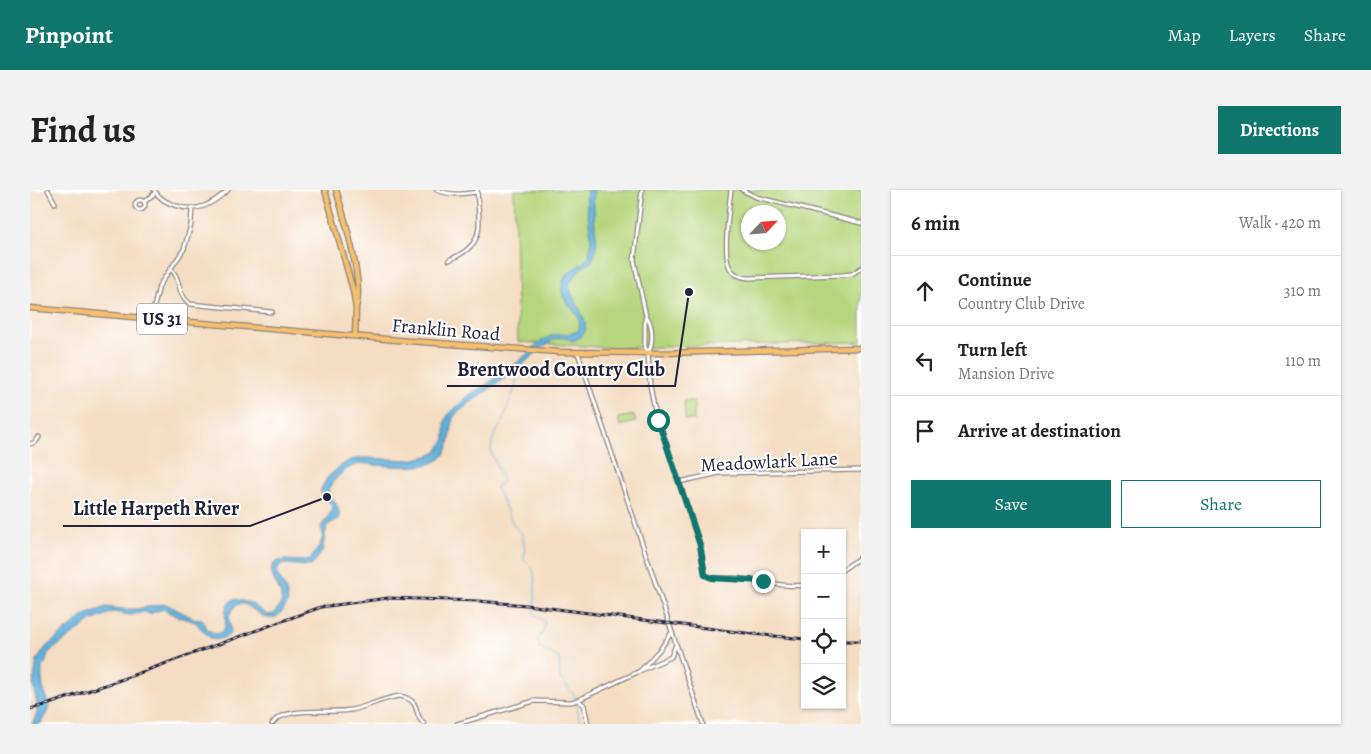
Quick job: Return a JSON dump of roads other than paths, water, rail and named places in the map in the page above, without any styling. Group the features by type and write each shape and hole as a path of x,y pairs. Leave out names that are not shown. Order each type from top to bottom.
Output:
{"main road":[{"path":"325,190 353,290 356,308 355,336"},
{"path":"336,190 356,274 358,302 356,308"},
{"name":"Franklin Road","path":"30,308 559,352 648,353 861,348"}],"street":[{"path":"48,190 54,203"},
{"path":"144,202 154,191 160,199 175,206 192,208 204,206 219,198 228,190"},
{"path":"437,190 446,194 459,195 477,191 479,223 477,238 472,247 460,256 449,260"},
{"path":"642,190 634,260 646,316 650,323 652,347 648,353"},
{"path":"731,190 726,256 730,268 736,274 749,278 842,275 854,273 861,268"},
{"path":"742,190 756,198 861,223"},
{"path":"154,318 154,307 159,286 184,249 191,225 192,208"},
{"path":"171,268 176,274 182,296 190,304 272,312"},
{"path":"646,316 645,347 648,353 652,396 702,551 706,576 801,585"},
{"path":"578,352 703,724"},
{"path":"30,444 36,442 39,437"},
{"name":"Meadowlark Lane","path":"679,482 725,473 861,470"},
{"path":"846,567 859,558 861,563"},
{"path":"640,671 672,632"},
{"path":"457,724 534,701 571,702 578,700 671,657 677,644"},
{"path":"272,724 278,718 293,713 350,710 400,696 414,702 420,720 424,724"},
{"path":"578,700 584,705 588,724"}],"water":[{"path":"587,190 593,190 595,251 591,263 581,268 569,284 570,291 585,323 585,330 581,336 572,341 560,338 555,339 455,415 448,447 444,455 438,460 412,466 355,465 341,474 328,490 337,506 339,519 327,525 322,552 311,566 284,564 278,567 277,574 286,590 288,602 280,614 271,618 263,616 242,604 235,606 229,616 230,634 215,640 209,637 195,622 176,616 163,609 149,614 145,612 131,615 113,612 91,621 48,653 45,664 42,666 42,677 44,692 50,707 40,724 32,724 37,713 33,685 37,660 46,647 85,615 106,607 137,609 166,604 193,618 202,619 207,629 216,634 224,628 226,609 234,599 251,603 267,615 274,614 282,602 273,576 272,567 278,561 310,560 320,545 323,535 321,527 333,509 321,494 321,489 327,478 350,460 364,458 410,460 437,452 445,439 447,416 468,396 504,373 546,338 578,331 579,319 563,296 562,290 565,277 587,259 591,247 586,198"}],"waterway":[{"path":"512,371 517,382 503,420 492,441 491,452 503,481 496,487 514,526 522,534 525,550 524,560 533,569 535,604"},
{"path":"534,609 534,614 545,622 542,634 537,639 539,647 559,658 560,678 575,696 575,699"},
{"path":"138,613 147,612"},
{"path":"576,703 580,724"}],"railway":[{"path":"30,709 120,680 321,607 388,598 478,601 526,605 801,639"},
{"path":"846,641 861,641"}],"place":[{"name":"Brentwood Country Club","path":"689,292"},
{"name":"Little Harpeth River","path":"327,497"}]}
